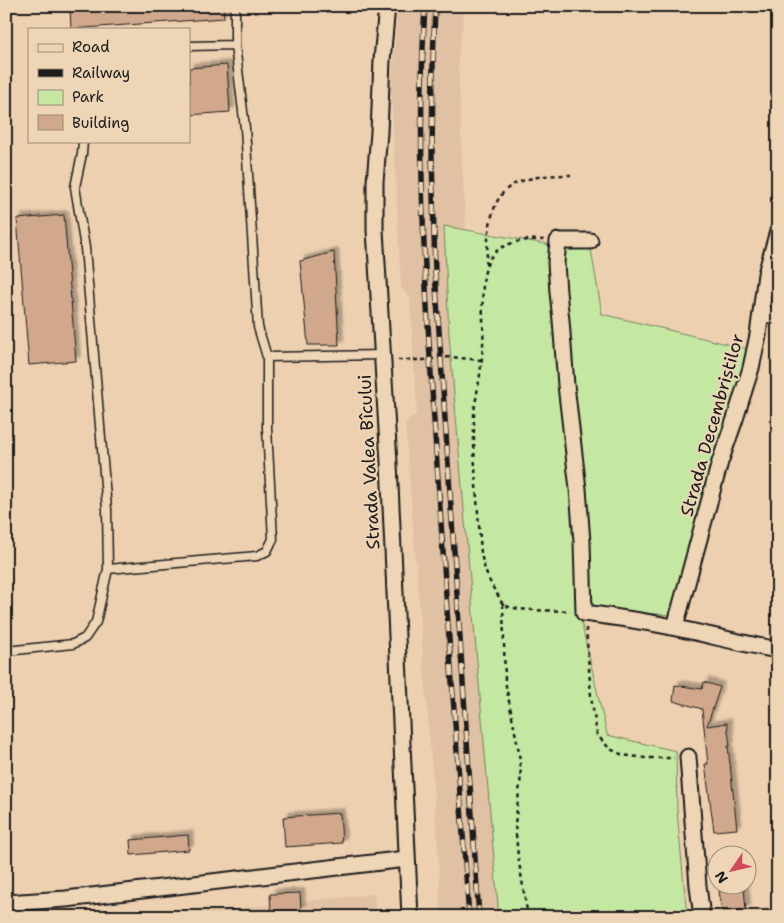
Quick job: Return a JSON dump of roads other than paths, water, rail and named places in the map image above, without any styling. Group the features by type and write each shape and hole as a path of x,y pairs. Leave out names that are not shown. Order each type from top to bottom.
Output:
{"street":[{"name":"Strada Valea Bîcului","path":"387,6 375,182 375,230 389,473 410,917"},
{"name":"Strada Decembriștilor","path":"675,627 720,462 751,368 766,274 778,231"},
{"path":"590,241 558,241 556,262 582,542 584,613 675,627 778,650"},
{"path":"761,313 778,316"},
{"path":"688,757 702,917"},
{"path":"6,903 66,900 406,859"}],"lane":[{"path":"108,569 257,556 267,551 274,539 267,428 267,357 258,328 245,128 236,45 236,6"},
{"path":"190,46 236,45"},
{"path":"6,651 73,644 85,638 96,622 108,569 107,509 85,248 75,187 83,142"},
{"path":"267,357 383,357"}],"railway":[{"path":"425,6 422,62 423,228 440,508 469,917"},
{"path":"435,6 432,156 435,272 479,917"}]}
